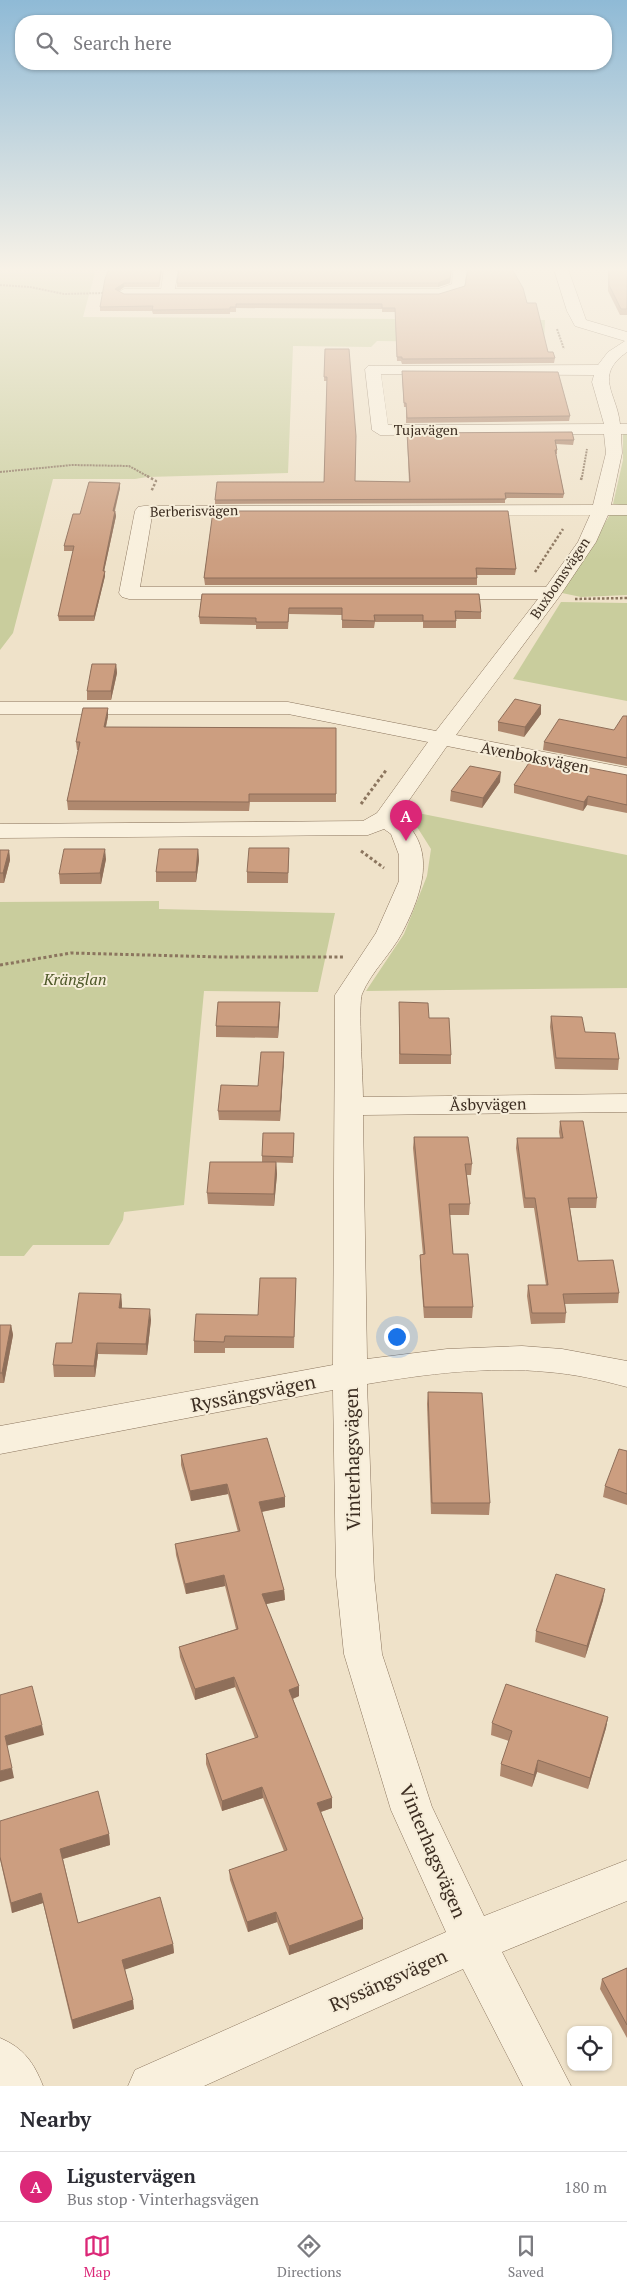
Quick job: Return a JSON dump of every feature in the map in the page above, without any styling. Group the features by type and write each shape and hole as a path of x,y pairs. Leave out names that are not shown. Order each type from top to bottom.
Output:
{"street":[{"path":"602,370 605,366"},
{"name":"Tujavägen","path":"602,370 373,369 380,430 620,429"},
{"name":"Buxbomsvägen","path":"385,818 442,738 552,593 587,542 601,510 620,429 600,382 602,370"},
{"name":"Berberisvägen","path":"552,593 129,593 144,511 627,510"},
{"name":"Avenboksvägen","path":"0,708 288,708 627,775"},
{"path":"0,831 368,828 385,818 402,831 411,855 411,881 389,933 348,995"},
{"name":"Vinterhagsvägen","path":"348,995 350,1373 355,1576 363,1654 412,1810 474,1942 548,2086"},
{"name":"Åsbyvägen","path":"349,1106 567,1102 627,1103"},
{"name":"Ryssängsvägen","path":"0,1440 134,1416 350,1373 474,1359 524,1358 579,1363 627,1374"},
{"name":"Ryssängsvägen","path":"150,2086 474,1942 627,1880"},
{"path":"0,2061 20,2086"}],"path":[{"path":"580,488 588,443"},
{"path":"0,472 72,465 129,466 156,481 144,511"},
{"path":"530,579 566,524"},
{"path":"385,870 347,842 344,828 391,764"},
{"path":"0,965 71,953 221,958 353,957 346,978 348,995"}],"green space":[{"path":"0,366 292,366 288,473 147,477 135,479 53,479 13,633 0,650"},
{"path":"623,432 627,432 627,506 613,504 623,460"},
{"path":"611,513 627,515 627,595 581,597 562,593"},
{"path":"561,602 627,603 627,701 513,679"},
{"path":"418,813 627,855 627,988 366,991 404,934 427,876 431,849 412,819"},
{"name":"Kränglan","path":"159,901 159,909 335,913 318,992 204,991 184,1205 124,1212 123,1220 109,1245 33,1245 24,1256 0,1256 0,902"}],"building":[{"path":"324,366 350,366 356,436 355,481 410,482 407,433 572,432 574,440 555,440 557,450 555,450 564,494 505,493 506,499 215,500 217,482 324,482 327,377 324,377"},
{"path":"402,371 558,372 570,416 407,418"},
{"path":"89,482 120,483 113,511 115,511 103,571 105,571 94,616 58,616 74,546 64,546 73,514 80,514"},
{"path":"213,511 508,511 516,569 476,568 477,578 204,578"},
{"path":"202,594 479,594 481,612 455,611 456,621 423,621 423,615 374,615 375,621 342,620 342,608 289,608 288,622 256,622 256,618 199,617"},
{"path":"92,664 116,664 111,691 87,691"},
{"path":"515,699 541,705 525,727 498,722"},
{"path":"83,708 108,708 104,727 336,728 336,794 249,794 249,802 67,801 80,742 76,742"},
{"path":"623,716 627,716 627,758 544,742 559,719 614,730"},
{"path":"533,757 627,775 627,805 588,796 584,802 514,785"},
{"path":"470,766 501,772 483,798 451,791"},
{"path":"249,848 289,848 288,873 247,872"},
{"path":"64,849 105,849 100,873 59,874"},
{"path":"159,849 198,849 196,872 156,872"},
{"path":"0,850 9,850 3,873 0,873"},
{"path":"218,1002 280,1002 278,1027 216,1026"},
{"path":"399,1002 428,1003 429,1018 449,1018 451,1055 400,1054"},
{"path":"551,1016 582,1017 585,1032 615,1033 619,1059 556,1058"},
{"path":"261,1052 284,1052 280,1111 218,1111 221,1085 258,1086"},
{"path":"560,1121 583,1121 597,1198 568,1198 578,1261 613,1260 619,1293 563,1294 566,1313 532,1313 528,1285 548,1285 535,1198 525,1198 517,1138 563,1138"},
{"path":"263,1133 294,1133 293,1157 262,1156"},
{"path":"414,1137 468,1137 472,1164 465,1164 470,1204 449,1204 453,1254 468,1254 473,1307 424,1307 420,1255 425,1254"},
{"path":"210,1162 276,1162 274,1194 207,1193"},
{"path":"260,1278 296,1278 294,1337 225,1336 224,1342 194,1341 196,1314 258,1315"},
{"path":"79,1293 121,1294 119,1308 150,1309 146,1344 97,1343 94,1366 53,1365 56,1343 72,1343"},
{"path":"0,1325 11,1325 2,1373 0,1373"},
{"path":"428,1392 482,1393 490,1503 432,1503"},
{"path":"267,1438 285,1497 259,1502 284,1590 262,1594 299,1686 289,1690 332,1798 317,1803 363,1919 289,1946 276,1912 247,1922 229,1870 287,1850 262,1787 222,1801 206,1754 258,1737 234,1677 195,1689 179,1647 238,1629 224,1575 185,1584 175,1544 240,1531 227,1484 190,1491 181,1455"},
{"path":"619,1449 627,1451 627,1494 605,1486"},
{"path":"556,1574 605,1589 587,1646 536,1631"},
{"path":"506,1684 608,1717 590,1778 538,1760 534,1775 501,1764 512,1731 492,1723"},
{"path":"32,1686 42,1725 5,1736 12,1768 0,1771 0,1695"},
{"path":"98,1791 109,1834 60,1849 78,1923 160,1897 173,1944 122,1960 133,2000 72,2020 41,1893 11,1903 0,1857 0,1821"},
{"path":"627,1968 627,2025 602,1979"}],"place":[{"name":"Ligustervägen","path":"406,841"}]}
